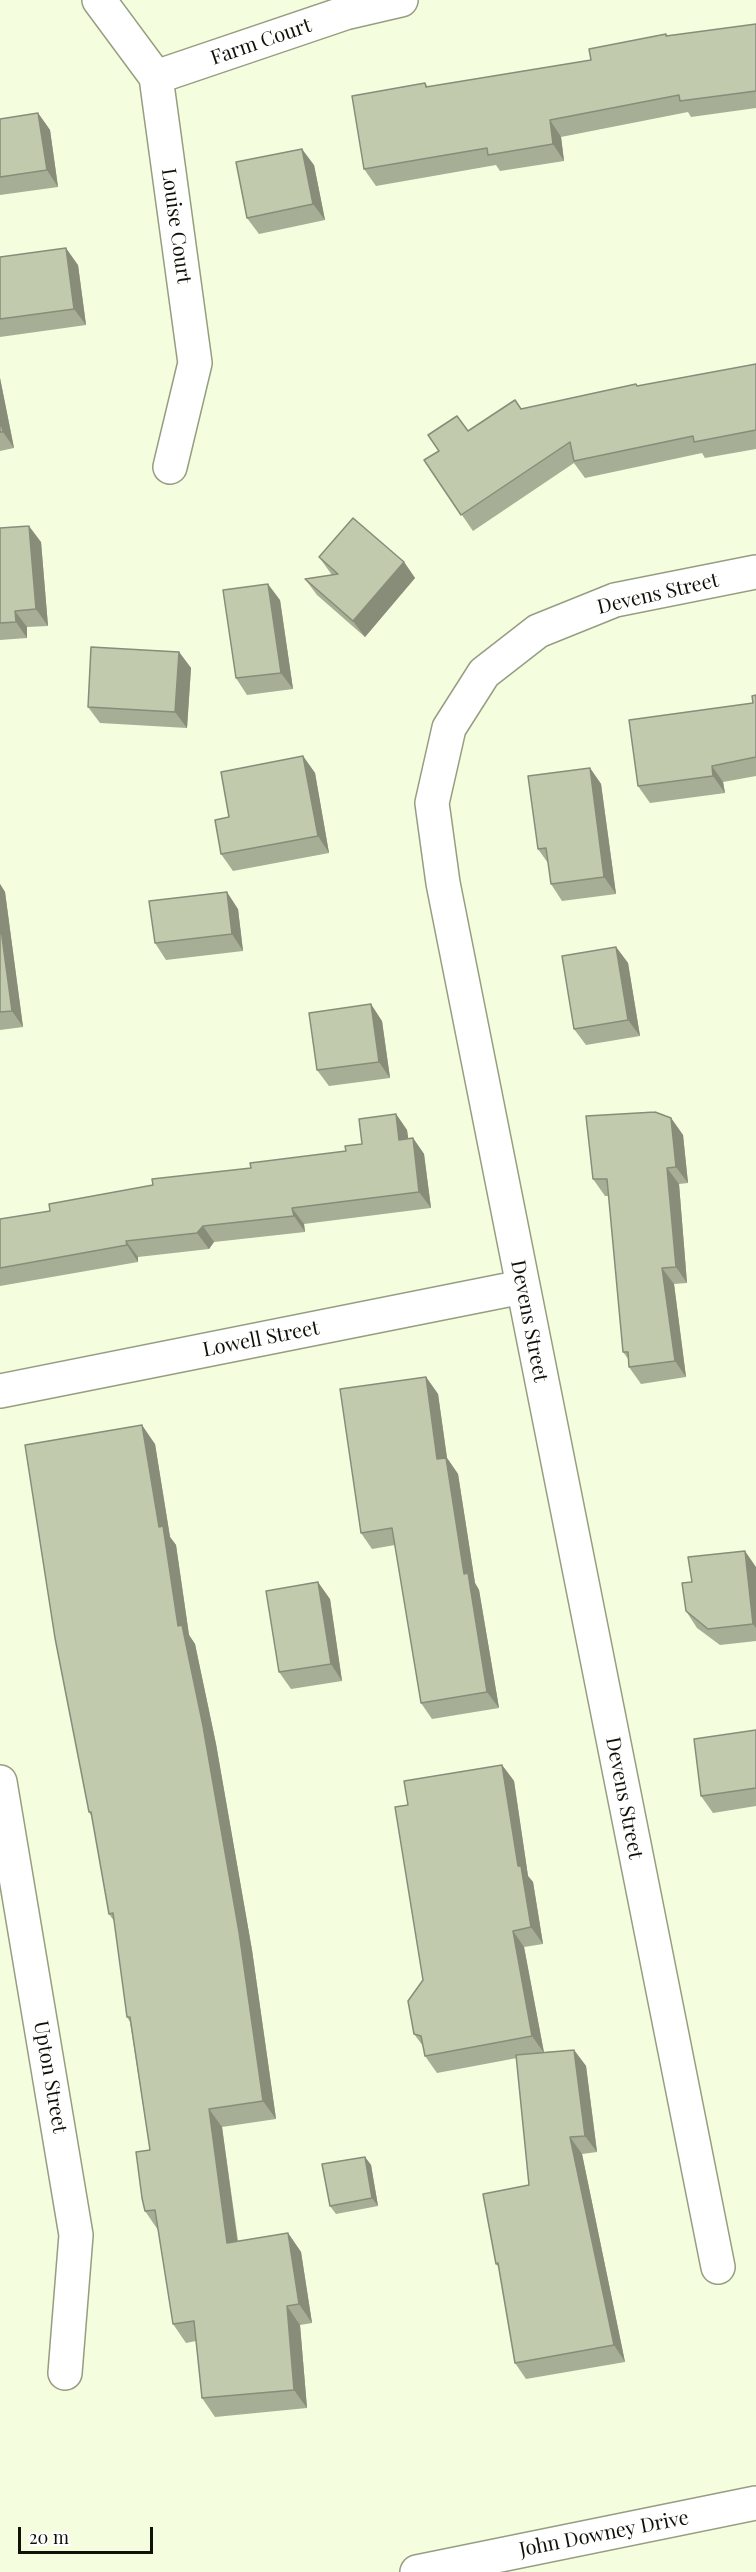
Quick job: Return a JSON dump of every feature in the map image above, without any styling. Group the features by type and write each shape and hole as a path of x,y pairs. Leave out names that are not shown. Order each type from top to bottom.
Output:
{"street":[{"name":"Louise Court","path":"99,0 156,77 195,363 170,467"},
{"name":"Farm Court","path":"156,77 345,13 401,0"},
{"name":"Devens Street","path":"718,2266 442,883 432,803 449,728 484,673 538,631 615,600 756,572"},
{"name":"Lowell Street","path":"0,1391 522,1287"},
{"name":"Upton Street","path":"0,1782 76,2235 65,2373"},
{"name":"John Downey Drive","path":"417,2572 756,2503"}],"building":[{"path":"756,24 756,91 680,101 679,95 550,120 553,144 488,155 487,148 364,169 352,96 425,83 426,87 591,60 589,49 666,34 666,36"},
{"path":"38,113 47,170 0,177 0,119"},
{"path":"302,149 313,204 247,218 236,162"},
{"path":"66,248 74,309 0,319 0,257"},
{"path":"756,364 756,430 694,442 693,436 574,461 570,442 461,515 424,460 439,451 428,435 457,416 468,431 515,400 521,409 636,384 637,386"},
{"path":"353,518 404,562 353,621 305,579 338,574 319,557"},
{"path":"29,526 36,609 15,611 16,622 0,623 0,528"},
{"path":"268,584 281,673 236,678 223,590"},
{"path":"91,647 179,652 175,712 88,707"},
{"path":"756,695 756,757 712,766 713,776 638,786 629,720 753,703 752,696"},
{"path":"303,756 318,836 221,854 215,820 229,817 221,772"},
{"path":"590,768 604,877 551,884 546,848 538,849 528,776"},
{"path":"227,892 232,934 155,943 149,901"},
{"path":"0,922 12,1011 0,1012"},
{"path":"616,947 628,1020 574,1029 562,956"},
{"path":"371,1004 379,1062 317,1070 309,1013"},
{"path":"655,1112 671,1118 676,1167 667,1168 676,1267 662,1268 675,1361 629,1367 628,1352 623,1352 607,1179 593,1179 586,1116"},
{"path":"396,1114 399,1140 413,1138 419,1192 292,1208 294,1216 203,1226 197,1233 126,1241 127,1245 0,1268 0,1219 50,1211 49,1204 153,1185 152,1179 251,1168 250,1163 346,1151 345,1146 362,1144 359,1119"},
{"path":"426,1377 437,1459 446,1458 464,1574 468,1573 487,1692 421,1703 392,1528 361,1533 340,1389"},
{"path":"142,1425 159,1527 163,1526 178,1626 182,1625 203,1726 239,1932 263,2101 209,2109 227,2243 288,2233 299,2304 287,2306 294,2390 202,2398 194,2321 173,2324 155,2210 145,2211 142,2198 136,2152 150,2150 130,2017 127,2017 113,1913 109,1914 91,1812 89,1812 55,1638 25,1445"},
{"path":"745,1551 753,1624 708,1629 686,1611 682,1583 692,1582 688,1557"},
{"path":"318,1582 331,1664 279,1672 266,1591"},
{"path":"756,1730 756,1788 701,1796 694,1739"},
{"path":"502,1765 518,1866 521,1866 531,1927 513,1931 532,2036 425,2056 421,2036 414,2034 408,2001 423,1980 395,1807 408,1805 404,1781"},
{"path":"574,2050 585,2136 570,2137 614,2345 515,2363 498,2263 496,2264 483,2194 529,2185 516,2055"},
{"path":"365,2157 372,2198 330,2206 322,2164"}]}
